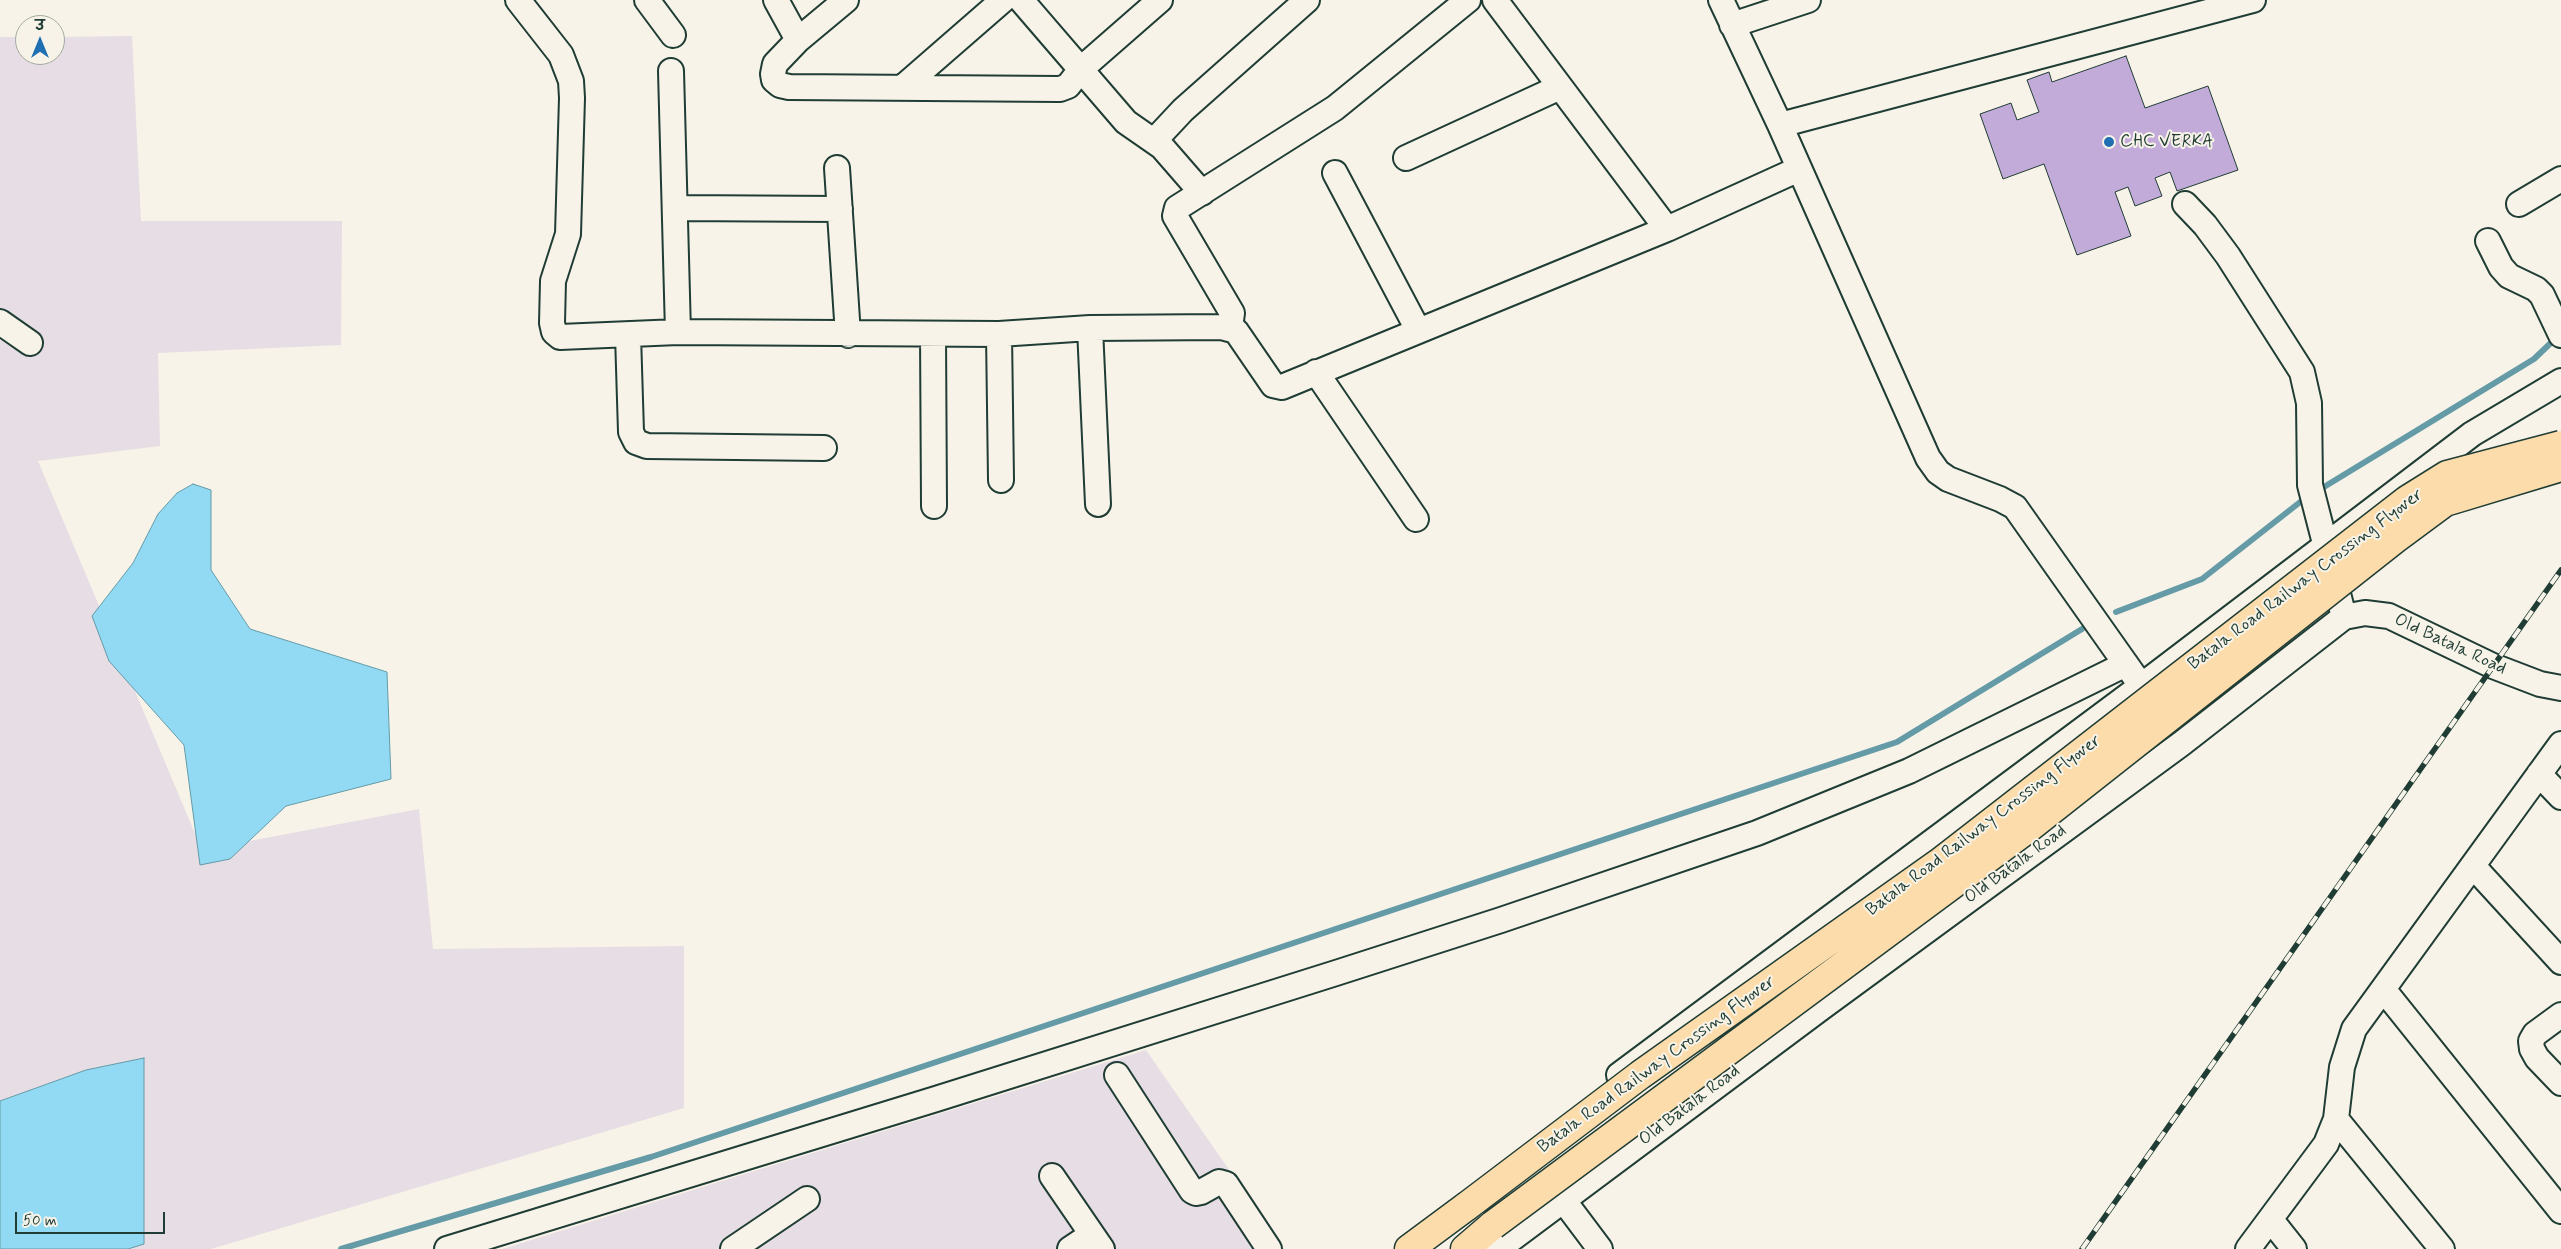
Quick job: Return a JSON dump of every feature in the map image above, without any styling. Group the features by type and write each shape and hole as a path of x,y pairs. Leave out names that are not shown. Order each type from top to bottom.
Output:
{"main road":[{"name":"Batala Road Railway Crossing Flyover","path":"1415,1245 1640,1075 1939,863 2407,500 2447,475 2561,445"},
{"name":"Batala Road Railway Crossing Flyover","path":"1465,1249 1496,1237 2026,830 2395,539 2445,502 2561,467"}],"street":[{"path":"518,0 561,55 571,82 568,234 553,281 554,332 560,337 678,332 848,335 999,334 1090,328 1230,328 1241,336 1273,385 1287,386 1316,372 1667,229 1798,169"},
{"path":"647,0 673,35"},
{"path":"776,0 798,40"},
{"path":"846,0 798,40 775,64 774,80 780,86 789,88 1060,89 1068,86 1082,70 1160,0"},
{"path":"903,88 1003,0"},
{"path":"1021,0 1126,122 1154,141 1171,156 1202,193"},
{"path":"1154,141 1183,110 1307,0"},
{"path":"1230,328 1232,313 1175,216 1177,208 1335,108 1468,0"},
{"path":"1495,0 1667,229"},
{"path":"1721,0 1780,125 1928,458 1938,472 1948,480 2000,499 2015,507 2181,744"},
{"path":"1732,25 1808,0"},
{"path":"1780,125 2252,0"},
{"path":"671,71 678,332"},
{"path":"1406,158 1560,87"},
{"path":"837,168 848,335"},
{"path":"1335,173 1418,330"},
{"path":"2519,204 2561,179"},
{"path":"2185,204 2205,225 2228,256 2302,372 2309,403 2310,485 2344,617"},
{"path":"676,208 840,209"},
{"path":"2488,241 2501,267 2509,276 2530,285 2542,295 2559,331"},
{"path":"0,322 30,343"},
{"path":"1090,328 1098,504"},
{"path":"933,334 934,506"},
{"path":"999,334 1001,480"},
{"path":"628,335 631,432 636,442 647,446 824,448"},
{"path":"1316,372 1416,520"},
{"path":"1415,1245 1421,1228 1596,1092 2141,686 2325,544 2472,434 2561,381"},
{"name":"Old Batala Road","path":"1496,1237 1564,1201 1821,1008 2181,744 2344,617 2365,613 2389,616 2493,666 2540,684 2561,688"},
{"path":"447,1249 936,1099 1336,973 1500,920 1757,832 1917,767 2126,664"},
{"path":"2248,1249 2326,1144 2336,1119 2347,1046 2354,1029 2561,744"},
{"path":"2539,774 2561,798"},
{"path":"2473,866 2561,962"},
{"path":"2383,989 2561,1212"},
{"path":"2561,1015 2535,1034 2531,1041 2532,1049 2537,1058 2561,1083"},
{"path":"1117,1075 1192,1191 1196,1193 1201,1192 1218,1182 1226,1184 1269,1249"},
{"path":"2336,1119 2442,1249"},
{"path":"1052,1176 1097,1242 1070,1249"},
{"path":"733,1249 807,1199"},
{"path":"1564,1201 1600,1249"},
{"path":"2271,1220 2294,1249"}],"shaded area":[{"path":"132,36 141,221 342,221 341,345 158,353 160,446 38,461 202,850 419,809 433,949 684,946 684,1108 211,1249 0,1249 0,37 15,37 15,65 65,65 65,37"},
{"path":"1146,1050 1284,1249 502,1249"}],"water":[{"path":"193,484 211,490 211,570 250,629 387,672 391,779 286,806 230,859 200,865 184,745 109,661 92,616 133,563 158,514 177,493"},
{"path":"144,1058 144,1244 128,1249 0,1249 0,1101 86,1070"}],"building":[{"name":"CHC VERKA","path":"2126,56 2145,108 2208,86 2238,170 2177,191 2170,172 2155,178 2162,196 2135,206 2128,187 2115,192 2131,236 2077,255 2044,164 2003,179 1980,114 2011,103 2017,120 2039,112 2027,80 2049,72 2052,82"}],"waterway":[{"path":"2319,490 2534,359 2557,337"},
{"path":"2116,612 2202,579 2304,499"},
{"path":"341,1249 651,1157 1897,742 2082,629"}],"railway":[{"path":"2082,1249 2561,570"}],"place":[{"name":"CHC VERKA","path":"2109,142"}]}
